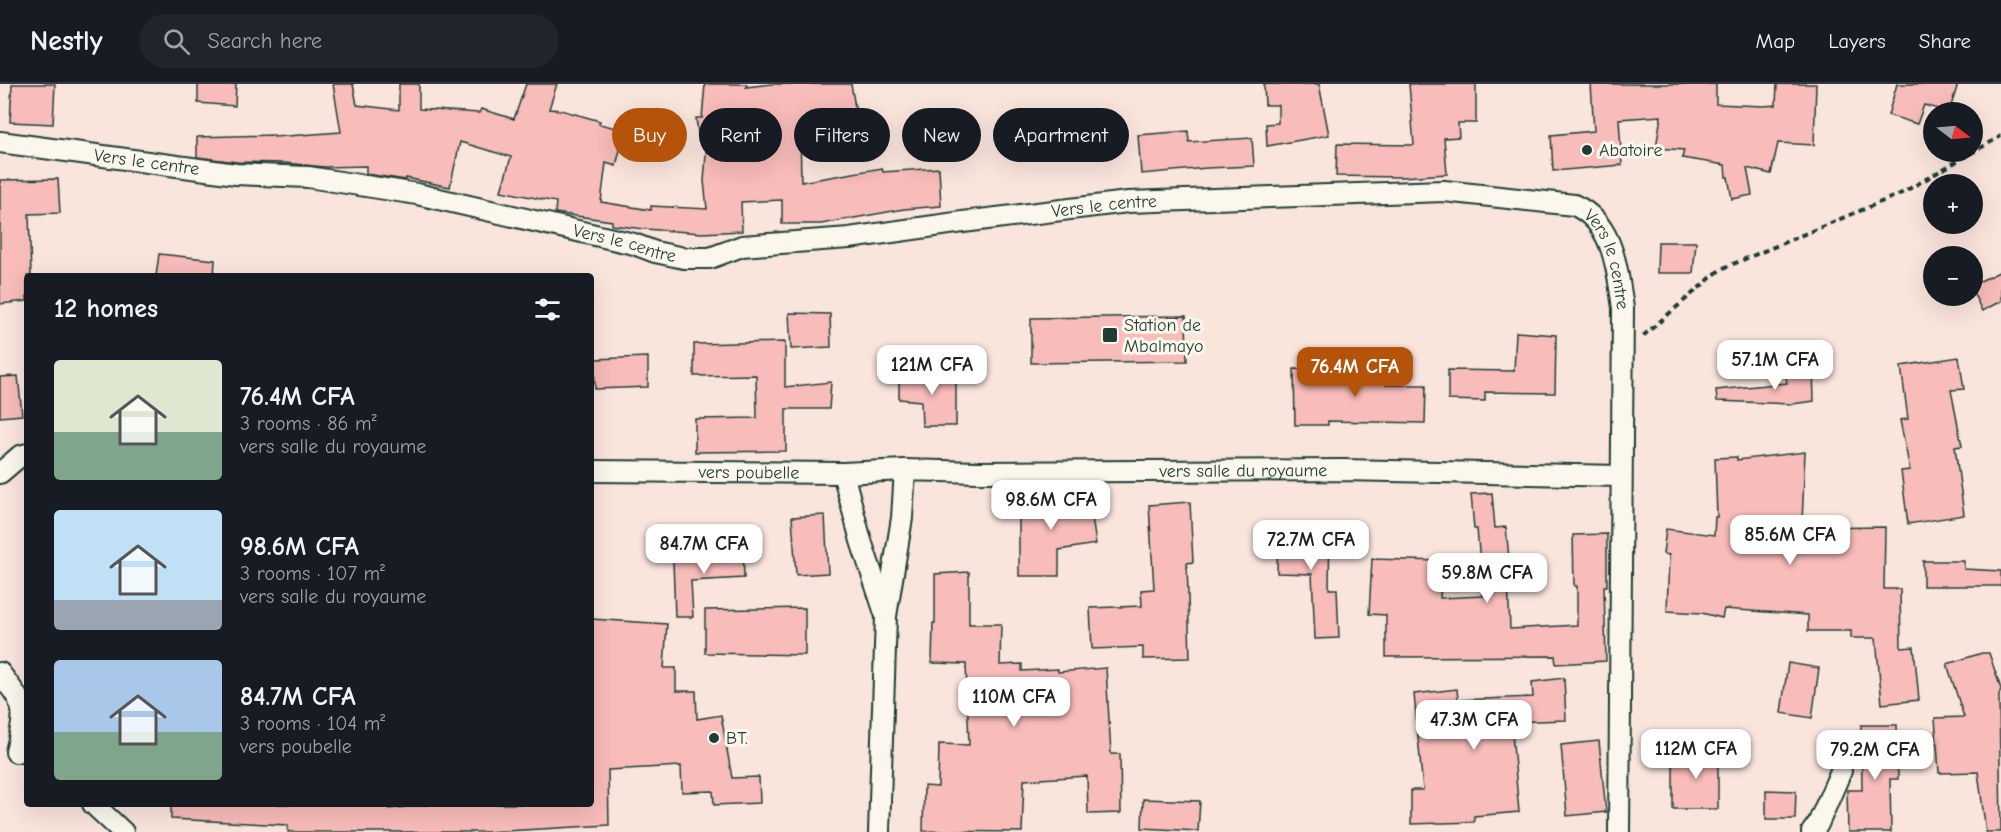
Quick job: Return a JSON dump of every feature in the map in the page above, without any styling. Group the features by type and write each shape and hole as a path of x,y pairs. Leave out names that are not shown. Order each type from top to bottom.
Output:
{"street":[{"name":"Vers le centre","path":"2,143 236,174 308,177 382,188 634,244 655,252 684,258 710,258 742,246 849,238 1128,202 1444,191 1574,205 1587,211 1602,226 1613,254 1623,308 1619,832"},
{"path":"0,473 24,455"},
{"name":"vers salle du royaume","path":"905,470 978,472 1342,470 1621,476"},
{"path":"879,832 886,616 902,518 905,470"},
{"name":"vers poubelle","path":"594,471 905,470"},
{"path":"843,472 861,541 886,616"},
{"path":"0,673 17,694 23,708 22,727 14,752"},
{"path":"1812,832 1818,824 1841,771"},
{"path":"96,807 123,832"}],"path":[{"path":"1623,354 1721,269 1900,194 2001,136"}],"building":[{"path":"12,84 55,84 53,124 10,122"},
{"path":"198,84 236,84 235,106 198,103"},
{"path":"333,84 353,84 357,105 399,110 399,84 419,84 419,109 479,113 481,109 514,119 526,84 557,84 549,109 600,121 599,124 612,127 612,162 617,162 616,166 606,163 601,202 651,210 651,206 707,209 704,181 705,162 782,162 782,108 703,108 705,84 747,84 746,87 772,84 851,84 855,108 794,108 794,162 801,162 801,182 882,168 883,172 939,168 941,206 904,209 821,224 782,224 782,200 741,202 742,231 702,233 612,225 612,221 555,213 556,202 501,191 511,157 460,142 450,187 406,178 406,180 366,174 366,166 324,167 237,162 197,157 197,137 274,135 274,137 341,132"},
{"path":"1264,84 1319,84 1329,135 1267,146 1266,124 1278,123 1278,105 1265,105"},
{"path":"1409,84 1476,84 1476,123 1458,123 1459,137 1444,138 1447,174 1402,177 1336,176 1337,144 1414,145"},
{"path":"1591,84 1716,84 1716,104 1763,106 1776,105 1777,84 1816,84 1814,145 1778,143 1771,174 1747,168 1752,195 1732,199 1725,165 1682,158 1684,150 1656,148 1661,116 1619,119 1622,165 1553,171 1551,135 1594,131"},
{"path":"1897,84 1958,84 1952,102 1923,102 1917,124 1888,115"},
{"path":"696,118 699,118 699,141"},
{"path":"1188,131 1189,142 1252,138 1254,166 1141,174 1138,135"},
{"path":"58,179 60,213 29,214 31,273 24,273 24,301 0,304 0,180"},
{"path":"1658,242 1696,242 1693,273 1657,273"},
{"path":"159,254 215,260 214,273 156,273"},
{"path":"2001,271 2001,301 1982,311 1980,306 1983,306 1983,280"},
{"path":"789,313 830,314 831,347 791,349"},
{"path":"1186,316 1187,361 1031,363 1031,318"},
{"path":"1516,332 1556,335 1555,393 1485,392 1485,401 1448,400 1448,370 1514,371"},
{"path":"785,342 785,387 831,382 829,409 786,409 786,451 695,452 695,419 757,418 756,375 694,376 694,344"},
{"path":"648,357 648,387 595,389 594,359"},
{"path":"1959,357 1964,389 1951,390 1962,446 1955,447 1964,515 1908,524 1901,471 1910,470 1900,420 1908,419 1901,366"},
{"path":"1813,368 1814,401 1792,404 1717,401 1716,390 1787,383 1785,371"},
{"path":"1294,369 1386,372 1386,385 1426,385 1425,423 1328,421 1328,425 1295,425"},
{"path":"956,371 956,426 922,426 921,401 899,399 899,374"},
{"path":"18,376 22,415 0,417 0,377"},
{"path":"1805,452 1802,523 1804,523 1804,528 1885,527 1884,589 1900,589 1901,648 1914,647 1919,700 1882,704 1876,638 1851,638 1851,631 1808,631 1808,615 1724,609 1722,618 1702,613 1667,611 1669,555 1663,554 1666,529 1714,535 1715,517 1717,517 1715,458 1737,457 1737,460"},
{"path":"1019,492 1058,492 1058,502 1089,497 1096,544 1059,550 1059,576 1019,576"},
{"path":"1492,493 1495,528 1506,527 1511,579 1508,579 1510,629 1577,625 1573,535 1607,534 1607,586 1604,586 1606,661 1556,664 1555,656 1386,657 1386,615 1369,614 1372,559 1442,561 1440,598 1483,596 1477,529 1474,529 1471,494"},
{"path":"1190,502 1193,562 1187,563 1190,658 1143,659 1143,647 1092,649 1090,608 1142,606 1141,590 1154,589 1149,505"},
{"path":"825,515 828,573 796,575 792,517"},
{"path":"1278,525 1330,526 1329,589 1337,589 1339,638 1315,639 1312,574 1277,573"},
{"path":"743,548 744,578 691,581 693,617 675,617 673,561 704,560 704,549"},
{"path":"1923,561 1964,561 1964,569 2001,571 2001,586 1923,586"},
{"path":"969,572 969,624 1001,624 1000,665 1022,664 1022,671 1058,669 1058,672 1106,668 1111,754 1120,754 1121,813 1088,814 1087,776 1024,780 1022,832 923,831 924,786 938,787 939,744 969,745 966,664 932,663 935,574"},
{"path":"805,608 805,655 705,653 705,610"},
{"path":"594,619 667,624 664,668 676,668 676,691 696,691 697,719 721,715 732,778 759,777 760,803 714,805 713,791 682,792 681,766 608,770 609,825 486,832 288,832 288,825 171,819 171,807 389,807 389,809 407,807 594,807"},
{"path":"1989,653 2001,689 1999,695 2001,832 1986,832 1978,772 1939,773 1935,718 1964,717 1947,664"},
{"path":"1788,663 1819,668 1812,718 1781,713"},
{"path":"1564,678 1566,720 1511,722 1519,812 1474,816 1474,822 1411,824 1411,790 1423,790 1414,694 1457,689 1458,700 1533,697 1532,682"},
{"path":"1861,725 1897,725 1898,779 1890,779 1891,832 1848,832 1847,790 1862,790"},
{"path":"1599,741 1606,812 1567,816 1561,745"},
{"path":"1673,751 1718,751 1718,809 1673,809"},
{"path":"1766,790 1796,791 1795,819 1766,819"},
{"path":"1143,799 1200,801 1198,831 1142,828"}],"place":[{"name":"Abatoire","path":"1587,150"},
{"name":"Station de Mbalmayo","path":"1110,335"},
{"name":"BT.","path":"714,738"}]}
